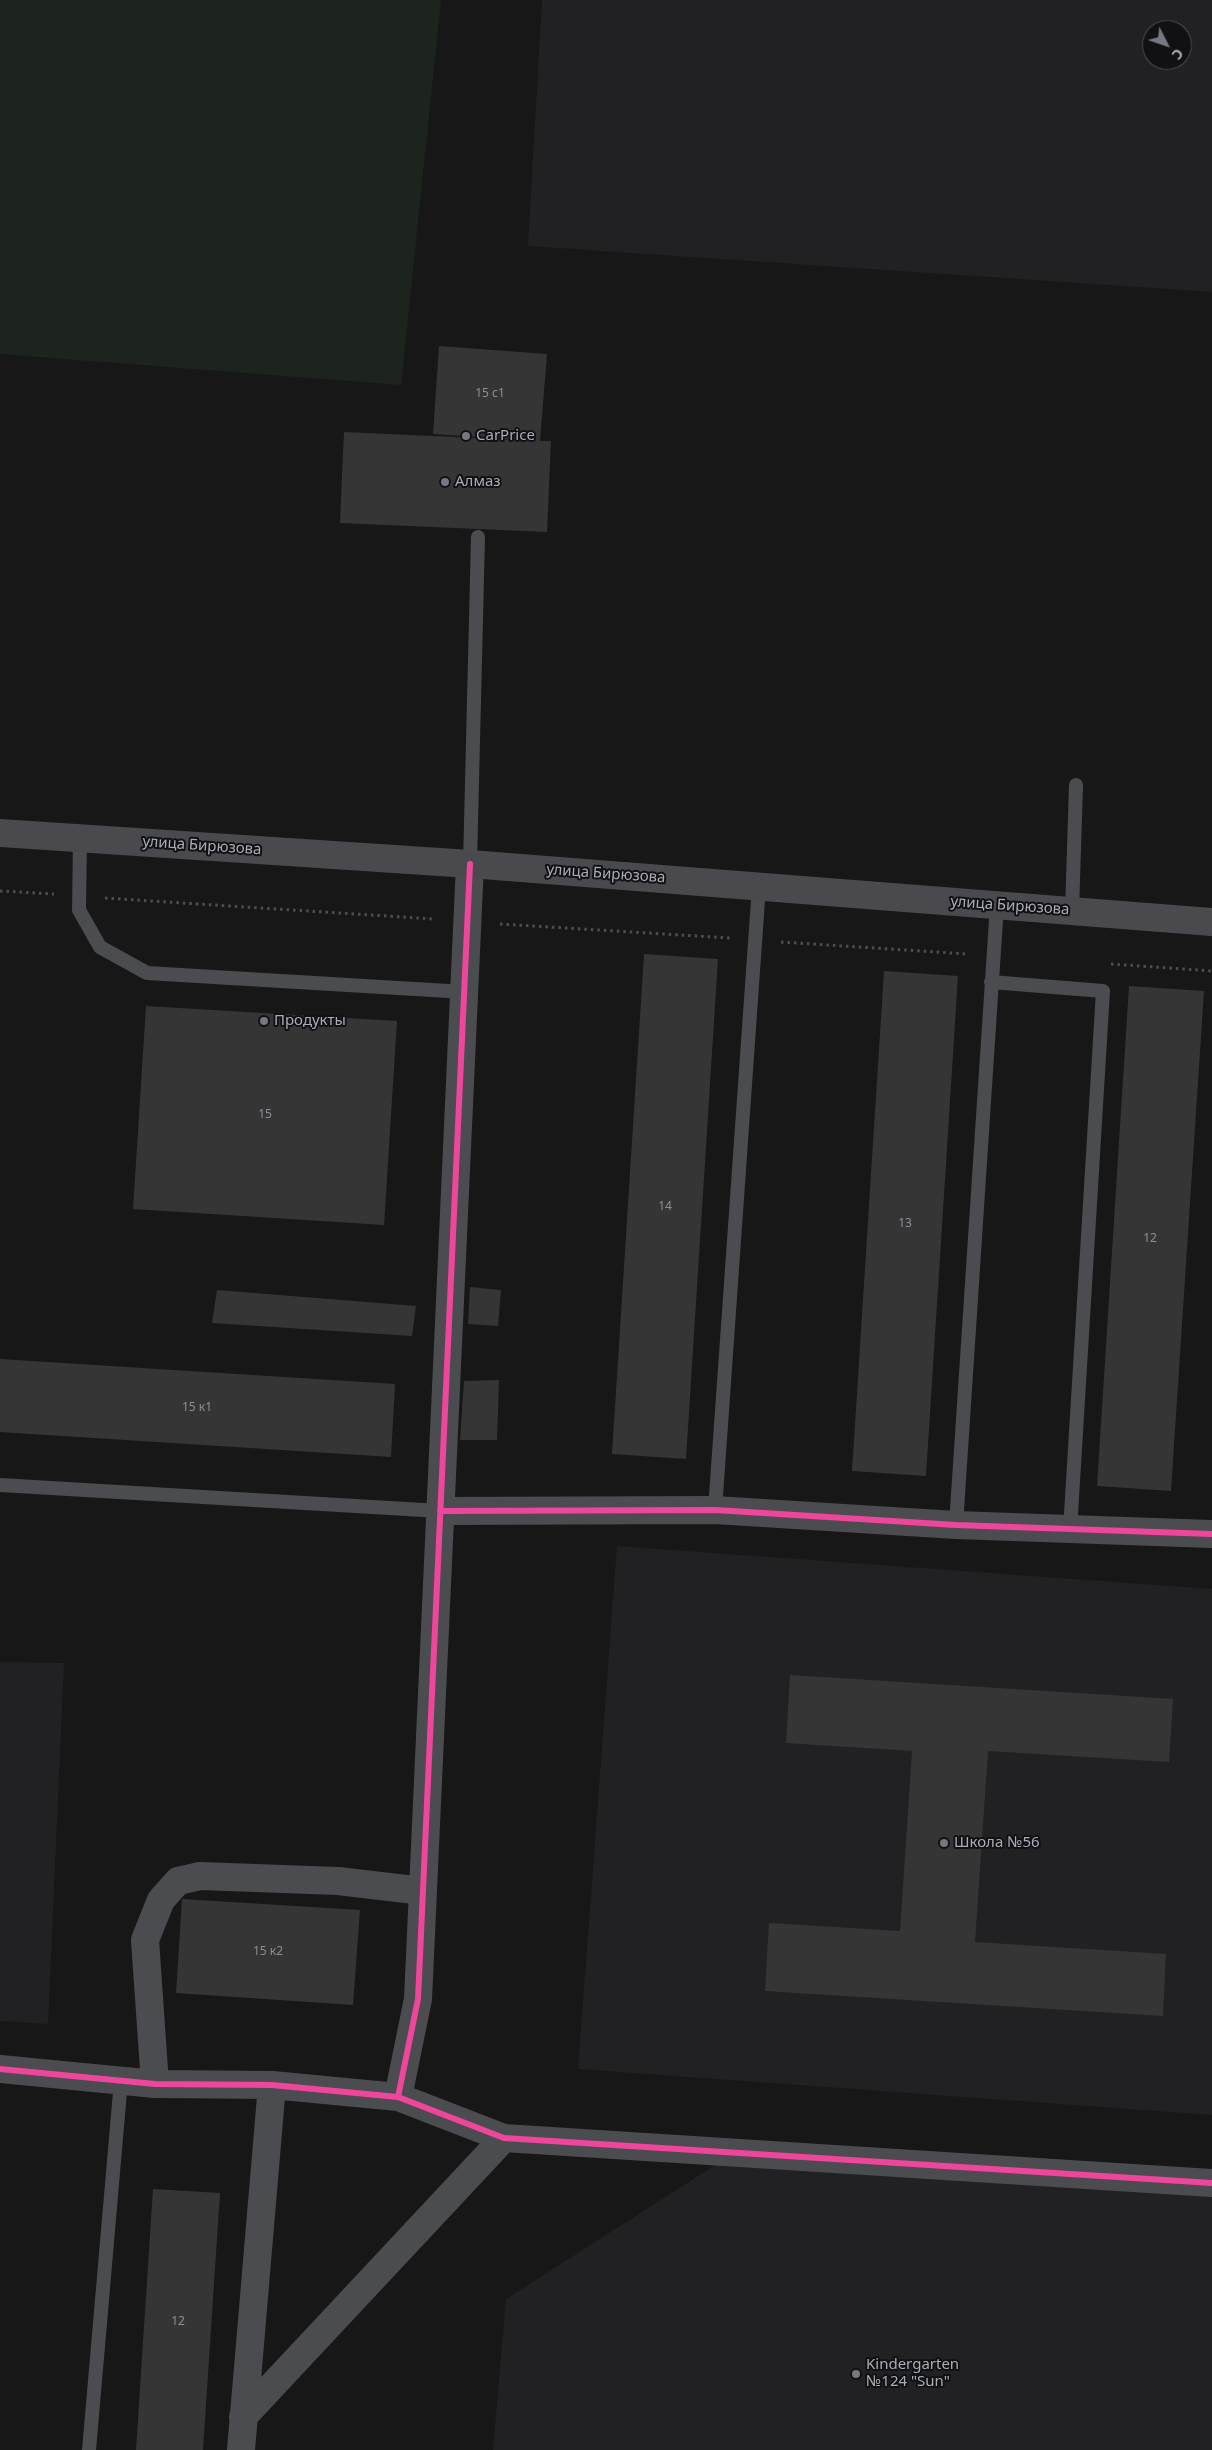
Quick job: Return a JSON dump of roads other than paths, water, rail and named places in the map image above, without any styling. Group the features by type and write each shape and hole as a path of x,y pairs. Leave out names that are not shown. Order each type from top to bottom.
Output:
{"main road":[{"name":"улица Бирюзова","path":"0,832 470,864 1212,922"}],"street":[{"path":"398,2097 418,1999 470,864"},
{"path":"440,1511 716,1510 956,1525 1212,1534"},
{"path":"155,2084 145,1940 161,1900 178,1881 200,1876 338,1881 423,1891"},
{"path":"0,2069 155,2084 272,2085 398,2097 504,2138 1212,2183"},
{"path":"241,2450 272,2085"},
{"path":"243,2417 504,2138"}],"lane":[{"path":"470,864 478,537"},
{"path":"1072,911 1076,784"},
{"path":"80,838 78,910 100,947 147,973 465,992"},
{"path":"716,1510 760,886"},
{"path":"956,1525 997,905"},
{"path":"991,982 1104,991 1070,1530"},
{"path":"0,1485 440,1511"},
{"path":"89,2450 121,2080"}],"place":[{"name":"CarPrice","path":"466,436"},
{"name":"Алмаз","path":"445,482"},
{"name":"Продукты","path":"264,1021"},
{"name":"Школа №56","path":"944,1843"},
{"name":"Kindergarten №124 \"Sun\"","path":"856,2374"}]}
